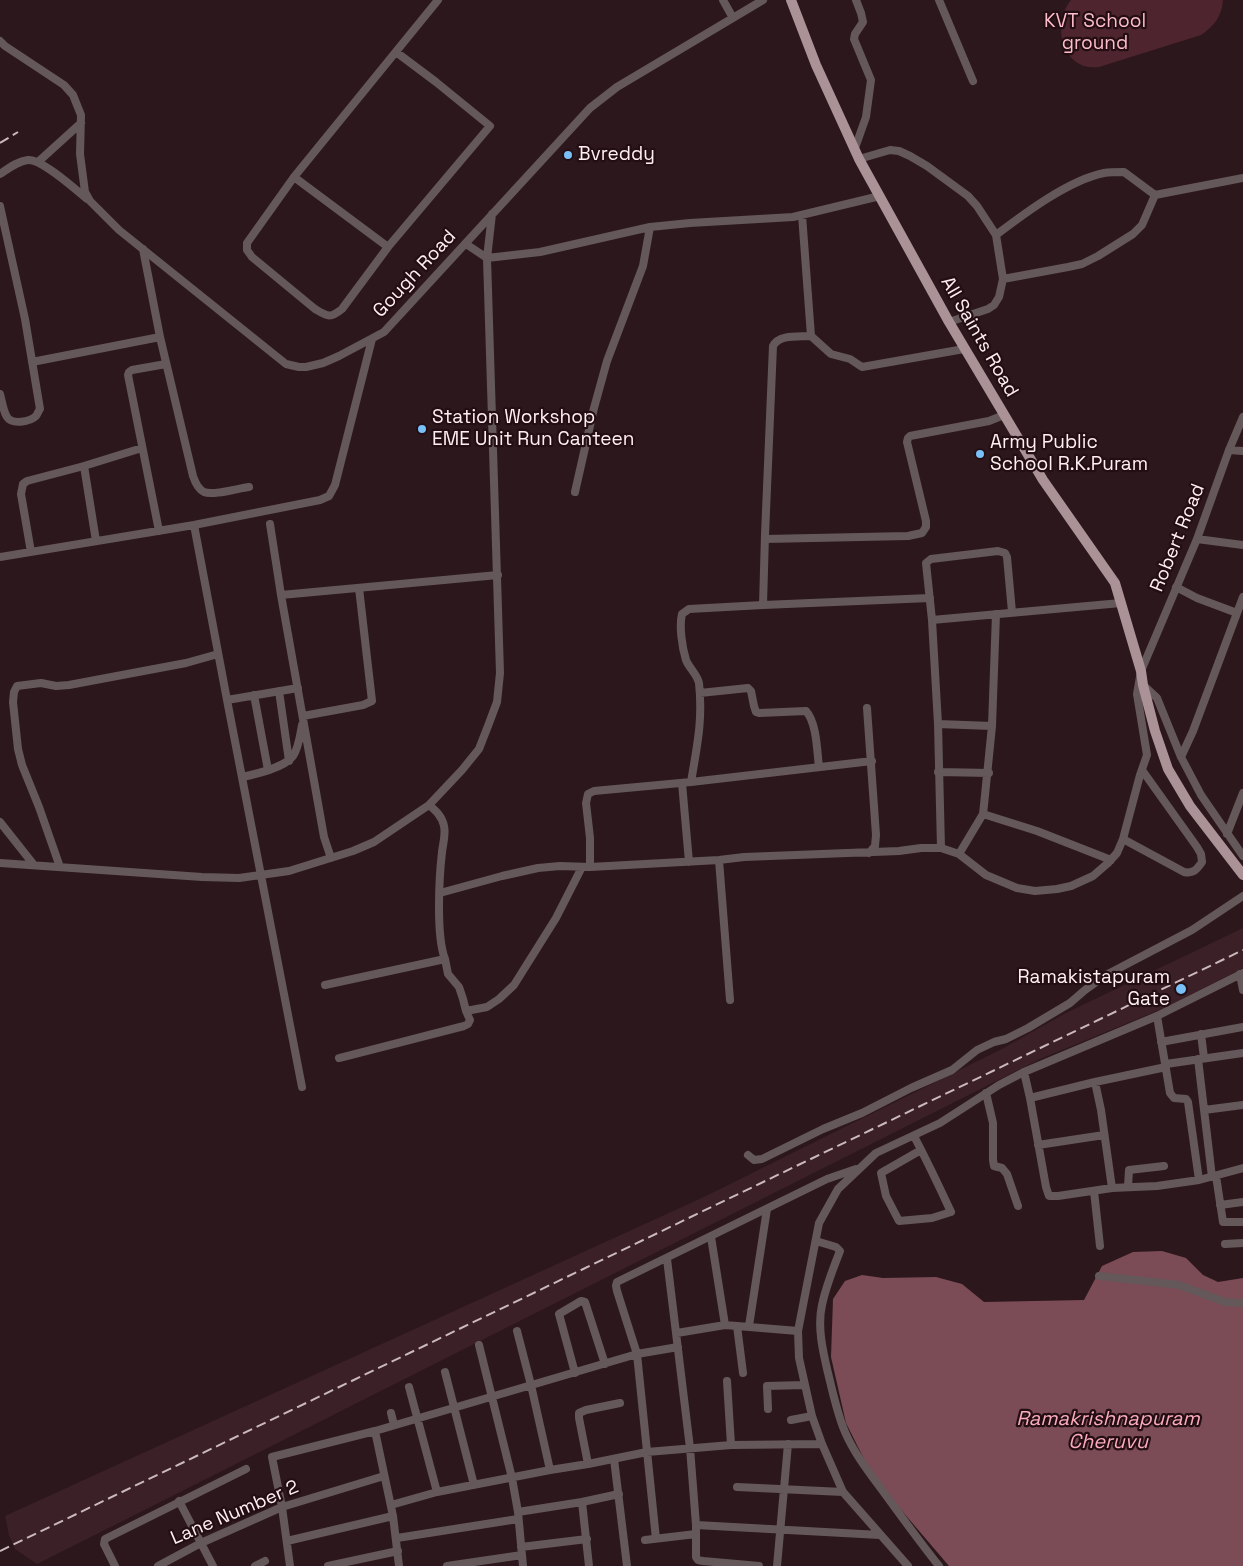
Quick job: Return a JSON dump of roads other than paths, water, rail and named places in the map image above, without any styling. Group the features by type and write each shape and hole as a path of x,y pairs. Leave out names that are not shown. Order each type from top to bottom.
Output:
{"main road":[{"name":"All Saints Road","path":"791,0 816,66 859,159 964,349 1043,480 1115,583 1141,671 1155,731 1168,770 1190,806 1243,875"}],"street":[{"path":"396,52 490,126 388,247 342,309 331,316 324,315 252,257 247,250 247,243 294,178 438,0"},
{"path":"723,0 733,18"},
{"name":"Gough Road","path":"0,41 64,85 73,95 81,115 80,154 85,192 90,201 143,250 286,364 306,367 339,356 384,332 590,108 617,87 763,0"},
{"path":"855,148 866,118 871,80 854,39 863,22 862,13 856,0"},
{"path":"939,0 972,81"},
{"path":"38,162 81,124"},
{"path":"859,159 890,150 899,151 910,156 934,170 968,196 996,234 1003,279 999,297 994,305 978,314 949,322"},
{"path":"0,174 17,163 33,160 52,171 90,201"},
{"path":"996,234 1030,209 1068,187 1104,173 1124,172 1155,195 1243,178"},
{"path":"294,178 388,247"},
{"path":"1003,279 1082,264 1098,256 1133,234 1142,225 1155,195"},
{"path":"466,244 487,258 540,252 650,227 802,215 880,196"},
{"path":"0,206 25,319 40,409 36,416 21,421 11,421 7,417 0,394"},
{"path":"0,863 202,877 239,878 290,871 353,851 374,842 428,805 462,770 479,749 497,702 500,673 487,258 492,214"},
{"path":"802,215 811,336 831,354 850,359 862,367 964,349"},
{"path":"575,492 594,408 607,362 643,266 650,227"},
{"path":"143,250 160,337 192,476 198,487 210,494 248,487"},
{"path":"763,605 773,346 775,341 780,339 811,336"},
{"path":"32,362 160,337"},
{"path":"0,557 194,525 320,500 330,496 335,484 372,339"},
{"path":"159,531 129,372 166,364"},
{"path":"765,539 908,536 922,533 926,527 926,522 907,442 908,438 910,436 989,421 1004,415"},
{"name":"Robert Road","path":"440,893 538,868 689,862 744,857 870,853 921,848 941,848 959,854 986,875 1017,888 1036,891 1057,889 1081,882 1093,876 1117,853 1123,839 1147,755 1137,694 1141,671 1197,539 1243,417"},
{"path":"31,552 21,494 23,484 26,481 142,448"},
{"path":"1229,450 1243,451"},
{"path":"84,466 96,541"},
{"path":"270,524 324,837 331,858"},
{"path":"194,525 226,700 302,1088"},
{"path":"1197,539 1243,545"},
{"path":"941,848 938,724 932,620 926,567 928,560 1002,551 1005,553 1006,558 1012,612"},
{"path":"281,595 498,575"},
{"path":"303,718 363,705 372,701 359,588"},
{"path":"1176,588 1237,613"},
{"path":"1180,757 1193,731 1243,597"},
{"path":"690,782 700,735 700,693 698,680 686,661 680,623 682,614 689,609 930,598"},
{"path":"932,620 1121,603"},
{"path":"959,854 982,814 989,773 996,614"},
{"path":"60,867 22,765 16,732 14,702 17,686 41,683 56,686 69,685 186,663 218,654"},
{"path":"1143,684 1157,698 1180,757 1201,795 1243,856"},
{"path":"226,700 298,688"},
{"path":"700,693 748,688 751,691 756,712 806,711 813,722 819,767"},
{"path":"279,691 289,760"},
{"path":"254,695 268,770"},
{"path":"867,708 876,835 875,846 870,853"},
{"path":"242,777 268,770 289,760 294,754 298,743 303,718"},
{"path":"938,724 992,726"},
{"path":"466,1011 487,1006 499,999 514,985 586,867 590,838 586,804 588,794 594,791 872,761"},
{"path":"1123,839 1184,872 1194,871 1202,862 1201,854 1197,847 1142,770"},
{"path":"938,772 989,773"},
{"path":"682,783 689,862"},
{"path":"1227,834 1243,793"},
{"path":"338,1058 464,1026 470,1020 458,987 448,974 442,952 440,893 445,833 444,825 437,812 428,805"},
{"path":"982,814 1037,830 1111,860"},
{"path":"0,822 34,865"},
{"path":"719,860 730,1000"},
{"path":"748,1155 754,1160 762,1159 952,1070 977,1050 1006,1039 1035,1024 1070,1003 1084,990 1106,975 1192,930 1243,896"},
{"path":"325,985 445,959"},
{"path":"908,1566 843,1492 822,1444 804,1385 799,1358 798,1331 820,1223 838,1189 876,1153 940,1124 986,1093 1024,1072 1157,1016 1242,973 1243,990"},
{"path":"1157,1016 1172,1096 1174,1098 1186,1099 1188,1102 1199,1180"},
{"path":"1161,1042 1243,1027"},
{"path":"1201,1034 1204,1110 1223,1222 1243,1222"},
{"path":"1030,1098 1201,1058 1243,1053"},
{"path":"1024,1072 1049,1196 1199,1180 1243,1168"},
{"path":"1095,1082 1112,1188"},
{"path":"986,1093 993,1123 994,1166 1002,1168 1007,1174 1018,1206"},
{"path":"1204,1110 1243,1105"},
{"path":"1038,1145 1104,1134"},
{"path":"914,1136 921,1150 951,1212 932,1218 898,1221 886,1196 881,1174 921,1150"},
{"path":"1128,1188 1129,1170 1164,1166"},
{"path":"656,1539 637,1354 616,1286 617,1282 668,1259 826,1179 858,1168"},
{"path":"1094,1191 1100,1246"},
{"path":"1220,1205 1243,1202"},
{"path":"749,1326 767,1209"},
{"path":"711,1237 725,1326"},
{"path":"816,1241 836,1247 840,1251 833,1266 820,1319 821,1338 826,1364 845,1433 857,1455 939,1566"},
{"path":"1225,1244 1243,1243"},
{"path":"668,1259 690,1448 696,1524 695,1553 698,1560 759,1566"},
{"path":"1099,1276 1179,1285 1225,1302 1243,1303"},
{"path":"575,1372 559,1314 581,1301 585,1302 605,1364"},
{"path":"677,1333 725,1326 749,1326 798,1331"},
{"path":"737,1326 743,1373"},
{"path":"517,1331 550,1470"},
{"path":"479,1345 512,1478 523,1566"},
{"path":"290,1566 282,1506 272,1457 418,1419 637,1354 678,1347"},
{"path":"445,1372 474,1485"},
{"path":"728,1381 732,1445"},
{"path":"768,1409 767,1386 804,1385"},
{"path":"409,1387 436,1492"},
{"path":"588,1464 579,1414 586,1410 620,1403"},
{"path":"392,1414 394,1425"},
{"path":"791,1420 812,1416"},
{"path":"375,1431 391,1505 400,1566"},
{"path":"777,1566 788,1444"},
{"path":"391,1505 436,1492 647,1452 732,1445 822,1444"},
{"path":"614,1459 627,1566"},
{"path":"115,1566 104,1544 104,1539 246,1469"},
{"name":"Lane Number 2","path":"158,1566 201,1543 282,1506 384,1476"},
{"path":"737,1487 843,1492"},
{"path":"397,1538 619,1494"},
{"path":"179,1501 213,1566"},
{"path":"582,1502 590,1566"},
{"path":"287,1541 393,1516"},
{"path":"696,1524 880,1535"},
{"path":"645,1540 696,1534"},
{"path":"447,1566 587,1539"},
{"path":"328,1566 398,1551"},
{"path":"255,1566 265,1561"}],"water":[{"name":"Ramakrishnapuram Cheruvu","path":"1162,1251 1186,1258 1203,1275 1218,1282 1243,1278 1243,1566 949,1566 873,1477 846,1423 831,1357 833,1299 845,1281 862,1275 883,1278 936,1277 962,1284 984,1302 1084,1300 1102,1266 1133,1252"}],"railway":[{"path":"0,143 18,132"},
{"path":"0,1551 1243,950"}],"place":[{"name":"Bvreddy","path":"568,155"},
{"name":"Station Workshop EME Unit Run Canteen","path":"422,429"},
{"name":"Army Public School R.K.Puram","path":"980,454"},
{"name":"Ramakistapuram Gate","path":"1181,989"}],"park label":[{"name":"KVT School ground","path":"1095,33"}]}
